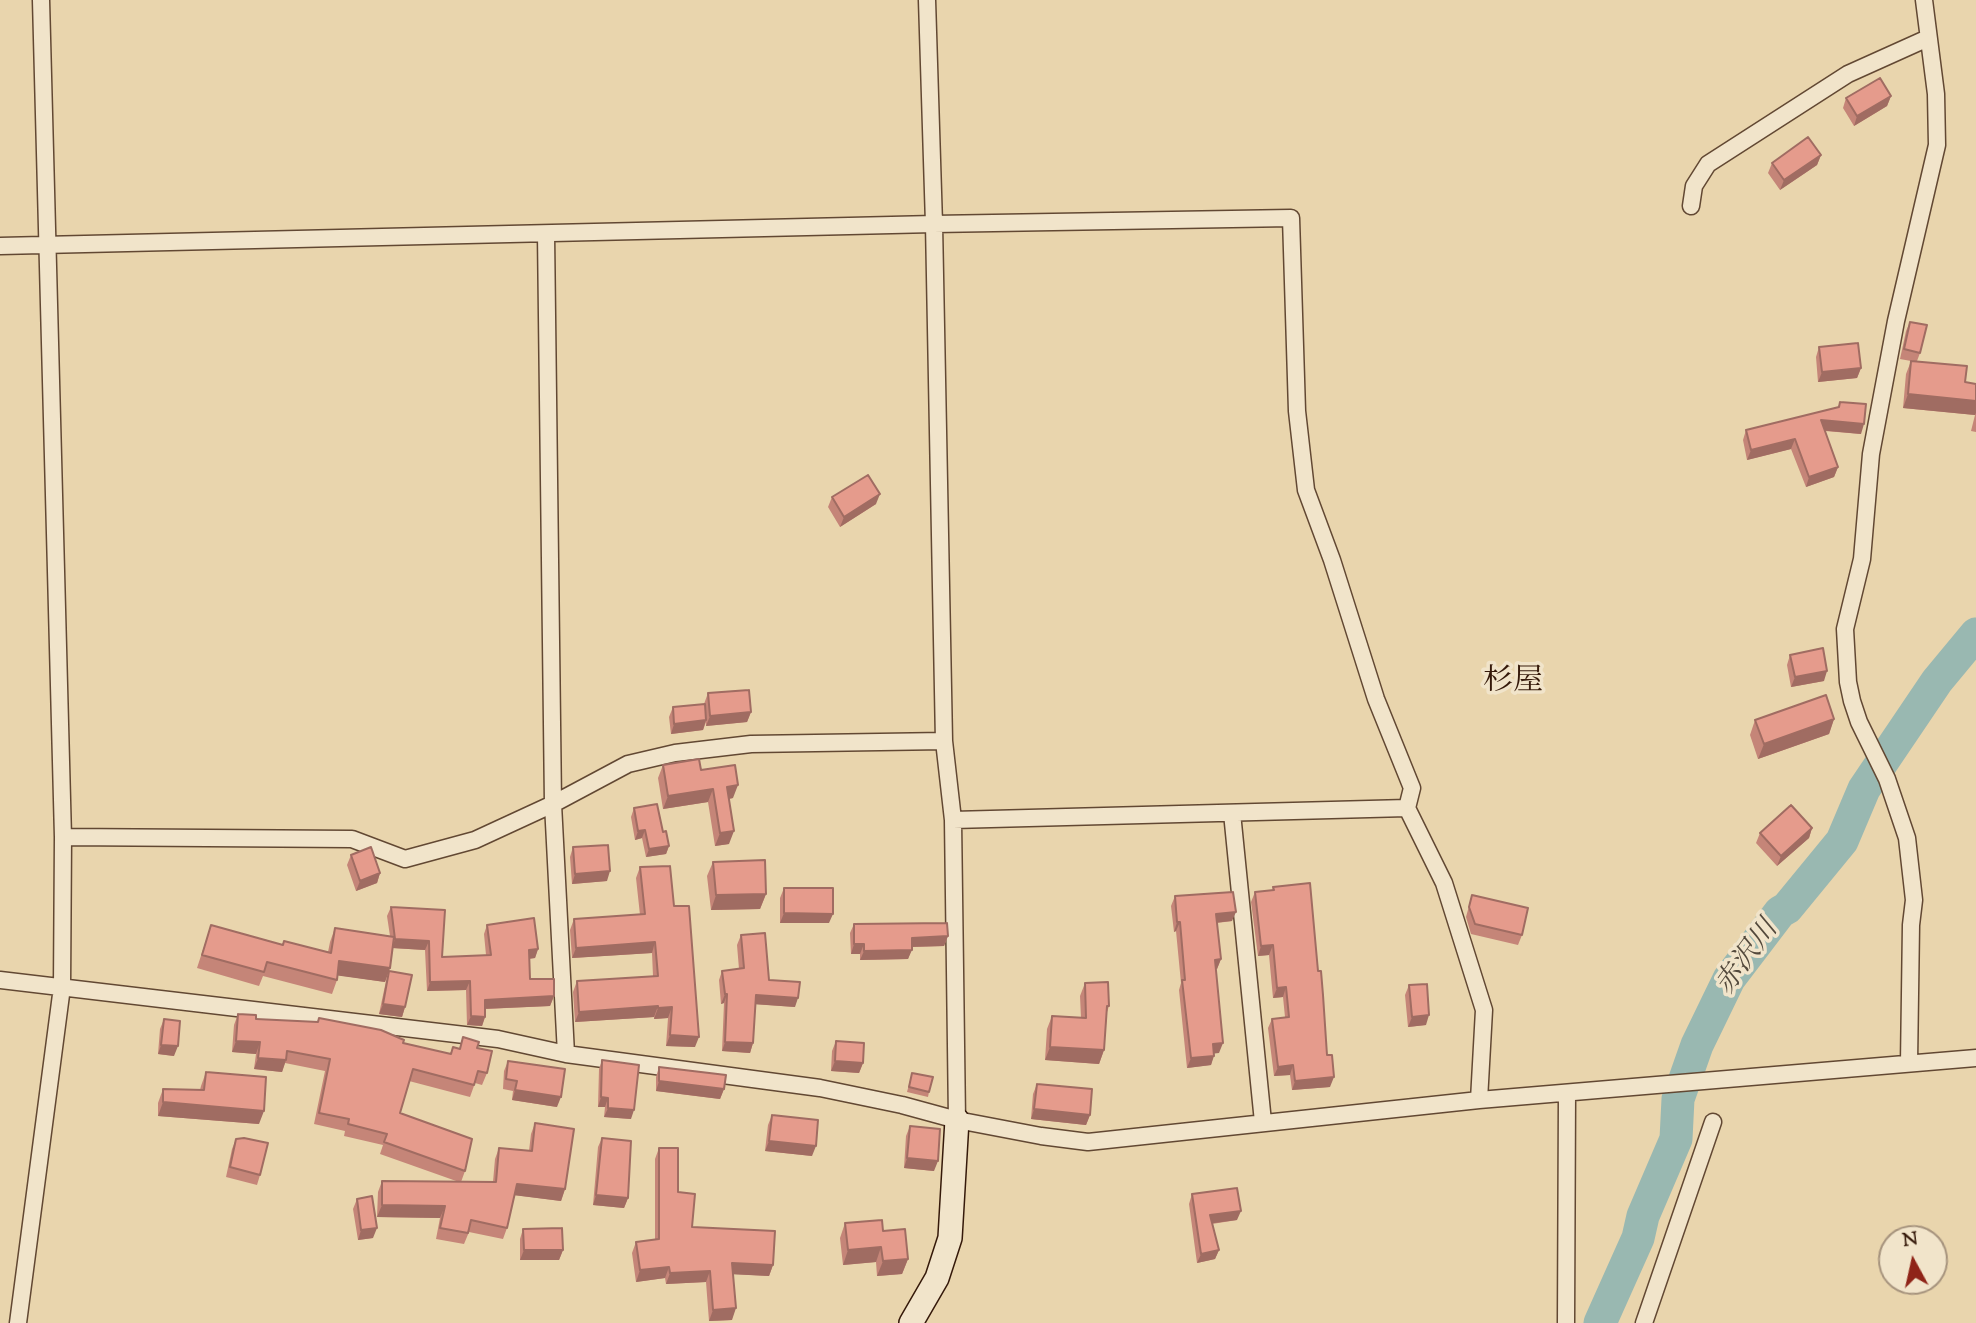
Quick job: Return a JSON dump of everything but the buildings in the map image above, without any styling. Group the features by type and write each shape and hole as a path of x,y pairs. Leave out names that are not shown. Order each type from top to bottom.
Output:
{"street":[{"path":"18,1323 62,987 64,837 41,0"},
{"path":"911,1323 937,1278 950,1238 957,1120 953,820 944,741 927,0"},
{"path":"1909,1063 1911,925 1914,900 1907,838 1887,779 1859,722 1852,701 1848,682 1845,629 1862,559 1871,454 1896,321 1937,145 1936,94 1924,0"},
{"path":"1690,206 1694,186 1708,164 1848,74 1928,38"},
{"path":"0,246 1291,218 1297,411 1306,490 1332,560 1376,699 1412,788 1407,808 1444,883 1484,1010 1479,1100"},
{"path":"546,234 553,804 566,1054"},
{"path":"64,837 352,839 405,859 475,840 553,804 628,764 675,753 751,744 944,741"},
{"path":"953,820 1407,808"},
{"path":"1232,813 1263,1122"},
{"path":"0,980 498,1039 566,1054 820,1088 957,1120 1088,1142 1479,1100 1976,1058"},
{"path":"1566,1323 1567,1094"},
{"path":"1644,1323 1713,1122"}],"waterway":[{"name":"赤沢川","path":"1600,1323 1638,1238 1643,1216 1676,1139 1678,1099 1697,1045 1729,979 1780,912 1787,908 1842,841 1864,789 1937,681 1976,634"}],"district":[{"name":"杉屋","path":"1513,684"}]}
